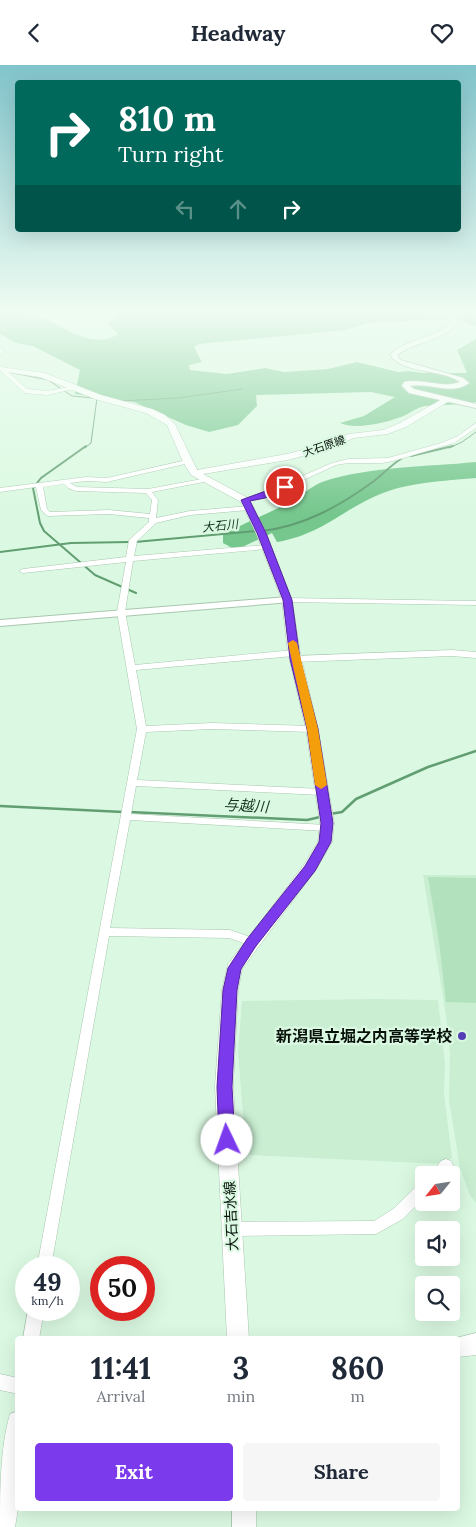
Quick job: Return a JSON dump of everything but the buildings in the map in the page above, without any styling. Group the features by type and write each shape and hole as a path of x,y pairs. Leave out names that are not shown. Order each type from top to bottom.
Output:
{"main road":[{"path":"53,379 98,397 150,411 162,417 171,425 187,462 194,473 247,504"},
{"name":"大石原線","path":"194,473 288,457 321,448 352,436 384,432 403,425 447,400"},
{"name":"大石吉水線","path":"238,1336 224,1087 230,990 234,968 310,868 325,842 326,828 312,729 294,656 288,600 247,504"},
{"path":"460,1347 476,1343"},
{"path":"3,1527 15,1443"},
{"path":"244,1511 244,1527"}],"street":[{"path":"12,379 21,388 33,393 53,393 75,388"},
{"path":"458,379 464,381 463,385 418,382 407,384 406,386 412,391 476,406"},
{"path":"39,485 44,510 48,514 109,512 153,518 214,512 247,504 334,464 346,461 389,460 403,454 446,445 467,434 476,425"},
{"path":"0,490 65,481 107,480 187,462"},
{"path":"65,481 70,487 76,489 148,491 207,480"},
{"path":"46,1256 142,729 121,612 133,542 153,518 154,500 148,491"},
{"path":"23,571 130,559 262,537"},
{"path":"3,622 288,600 323,599 476,603"},
{"path":"130,668 294,656 445,653 476,655"},
{"path":"142,729 212,726 312,729"},
{"path":"132,783 322,792"},
{"path":"126,817 326,828"},
{"path":"104,932 230,933 252,942"},
{"path":"232,1229 376,1227 398,1214 415,1197"},
{"path":"32,1336 34,1321"},
{"path":"0,1381 15,1385"}],"shaded area":[{"name":"新潟県立堀之内高等学校","path":"423,875 476,875 476,1203 470,1195 460,1168 449,1100 450,1056 446,1015"},
{"path":"428,877 476,878 476,1003 446,1002 439,942"},
{"path":"438,1000 445,1064 444,1094 452,1158 442,1164 249,1155 246,1150 238,1052 242,1001"}],"green space":[{"path":"78,379 476,379 476,402 425,406 401,417 362,426 340,423 364,416 395,397 371,392 256,395 257,406 238,425 209,432 186,425 134,402 75,394"},
{"path":"476,462 476,478 401,487 365,501 318,528 292,539 277,542 272,533 236,550 223,543 223,535 292,501 325,481 362,472"}],"waterway":[{"path":"44,379 72,396 94,398"},
{"path":"120,401 178,398 242,389"},
{"path":"85,448 91,443 97,398"},
{"name":"大石川","path":"449,448 476,432"},
{"path":"60,544 44,531 40,523 33,488 41,478 86,446"},
{"name":"大石川","path":"411,456 453,446"},
{"name":"大石川","path":"262,531 292,525 321,514 348,499 401,459"},
{"name":"大石川","path":"135,542 257,531"},
{"name":"大石川","path":"60,544 130,542"},
{"name":"大石川","path":"0,552 60,544"},
{"path":"60,544 95,575 136,593"},
{"name":"与越川","path":"330,814 342,812 356,799 428,767 476,751"},
{"name":"与越川","path":"0,806 123,812"},
{"name":"与越川","path":"129,812 307,820 320,817"}],"slow traffic":[{"path":"293,643 312,729 321,785"}],"place":[{"name":"新潟県立堀之内高等学校","path":"462,1036"}],"route":[{"path":"227,1140 224,1087 230,990 234,968 310,868 325,842 327,823 312,729 295,659 288,600 262,533 245,500 262,497 285,487"}]}
